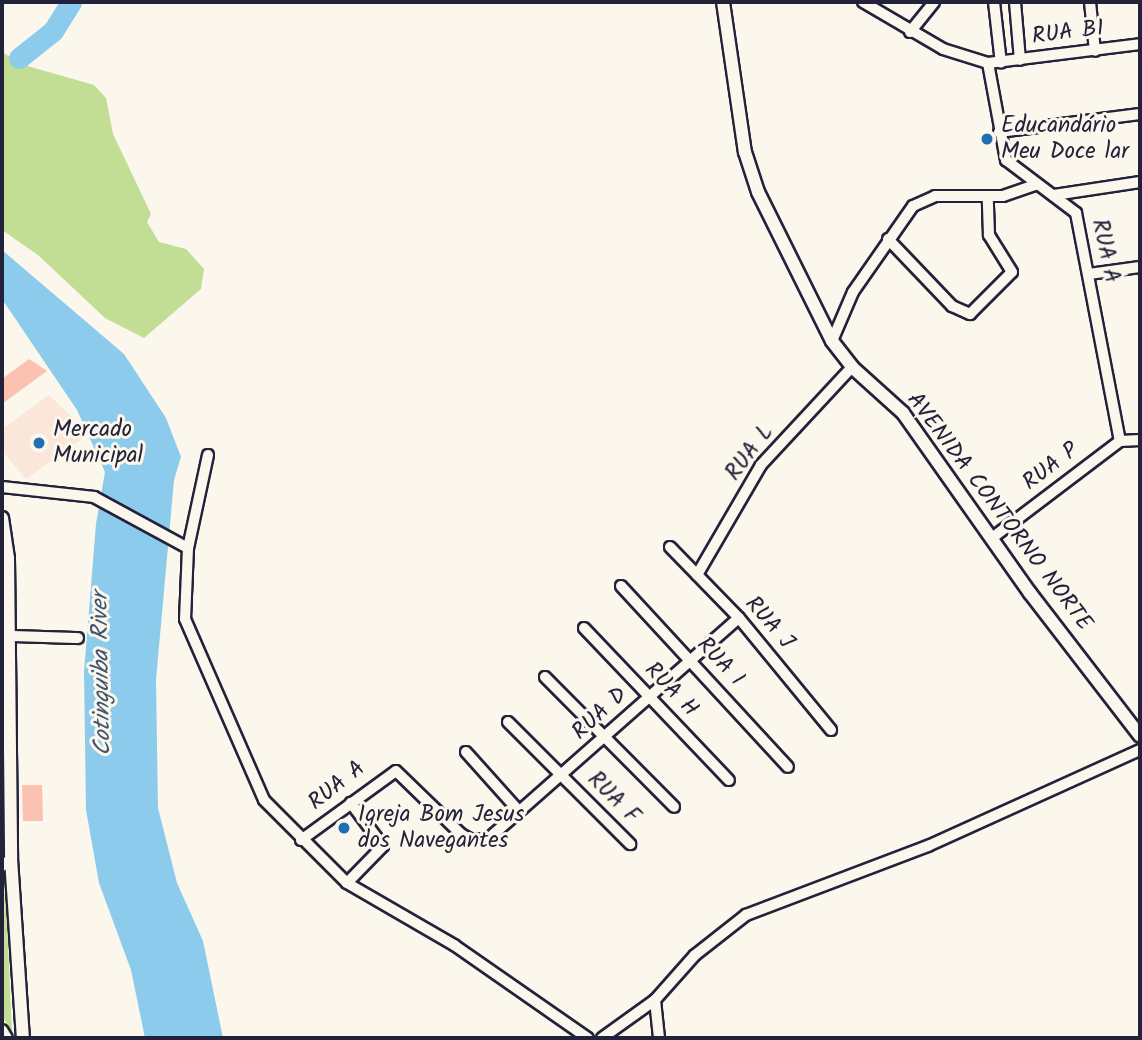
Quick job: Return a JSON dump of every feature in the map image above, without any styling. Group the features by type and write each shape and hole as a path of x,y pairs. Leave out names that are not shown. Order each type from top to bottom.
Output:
{"street":[{"name":"AVENIDA CONTORNO NORTE","path":"723,2 744,152 758,192 832,341 852,367 903,413 992,538 1140,736"},
{"name":"RUA B1","path":"863,2 943,49 988,63 1140,44"},
{"path":"911,32 934,2"},
{"path":"994,2 1001,63"},
{"path":"1015,2 1020,60"},
{"path":"1090,2 1095,51"},
{"name":"RUA A","path":"988,63 999,132 1009,164 1076,213 1120,441"},
{"path":"999,132 1140,114"},
{"path":"1054,195 1140,182"},
{"path":"832,341 853,292 888,239 914,206 927,199 988,198 1037,184"},
{"path":"888,239 952,306 970,314 1012,272 989,235 988,198"},
{"path":"1089,274 1140,267"},
{"name":"RUA L","path":"697,575 761,465 852,367"},
{"path":"1120,441 1140,440"},
{"name":"RUA P","path":"992,538 1120,441"},
{"path":"208,455 188,548 183,606 191,638 260,793 301,840 347,883 454,945 589,1038"},
{"path":"2,487 99,498 188,548"},
{"path":"3,523 10,636 6,862 23,1038"},
{"name":"RUA J","path":"670,547 739,618 831,730"},
{"name":"RUA I","path":"621,586 788,766"},
{"name":"RUA D","path":"488,839 518,810 562,777 739,618"},
{"name":"RUA H","path":"584,628 729,780"},
{"path":"10,636 78,638"},
{"path":"545,677 674,807"},
{"name":"RUA F","path":"508,722 630,844"},
{"path":"603,1038 655,1000 695,955 746,915 928,846 1140,750"},
{"path":"466,752 518,810"},
{"name":"RUA A","path":"301,840 388,772 400,774 461,834 477,841 488,839"},
{"path":"347,883 383,846 351,803"},
{"path":"655,1000 659,1038"},
{"path":"2,1030 7,1038"}],"shaded area":[{"name":"Mercado Municipal","path":"49,395 89,434 26,479 2,451 2,429"}],"green space":[{"path":"2,52 24,65 94,85 106,98 113,134 151,214 147,222 159,242 186,249 204,269 201,289 144,338 105,318 38,255 2,230"},
{"path":"5,875 12,1033 2,1016"}],"water":[{"name":"Cotinguiba River","path":"2,250 124,354 166,418 181,457 174,480 156,680 158,808 177,883 203,941 223,1038 145,1038 131,970 99,883 86,810 84,672 96,524 105,472 77,410 2,299"}],"building":[{"path":"29,359 47,371 2,404 2,379"},
{"path":"22,785 42,785 43,821 23,821"}],"waterway":[{"path":"19,58 53,31 71,2"}],"place":[{"name":"Educandário Meu Doce lar","path":"987,139"},
{"name":"Mercado Municipal","path":"39,443"},
{"name":"Igreja Bom Jesus dos Navegantes","path":"344,828"}]}
